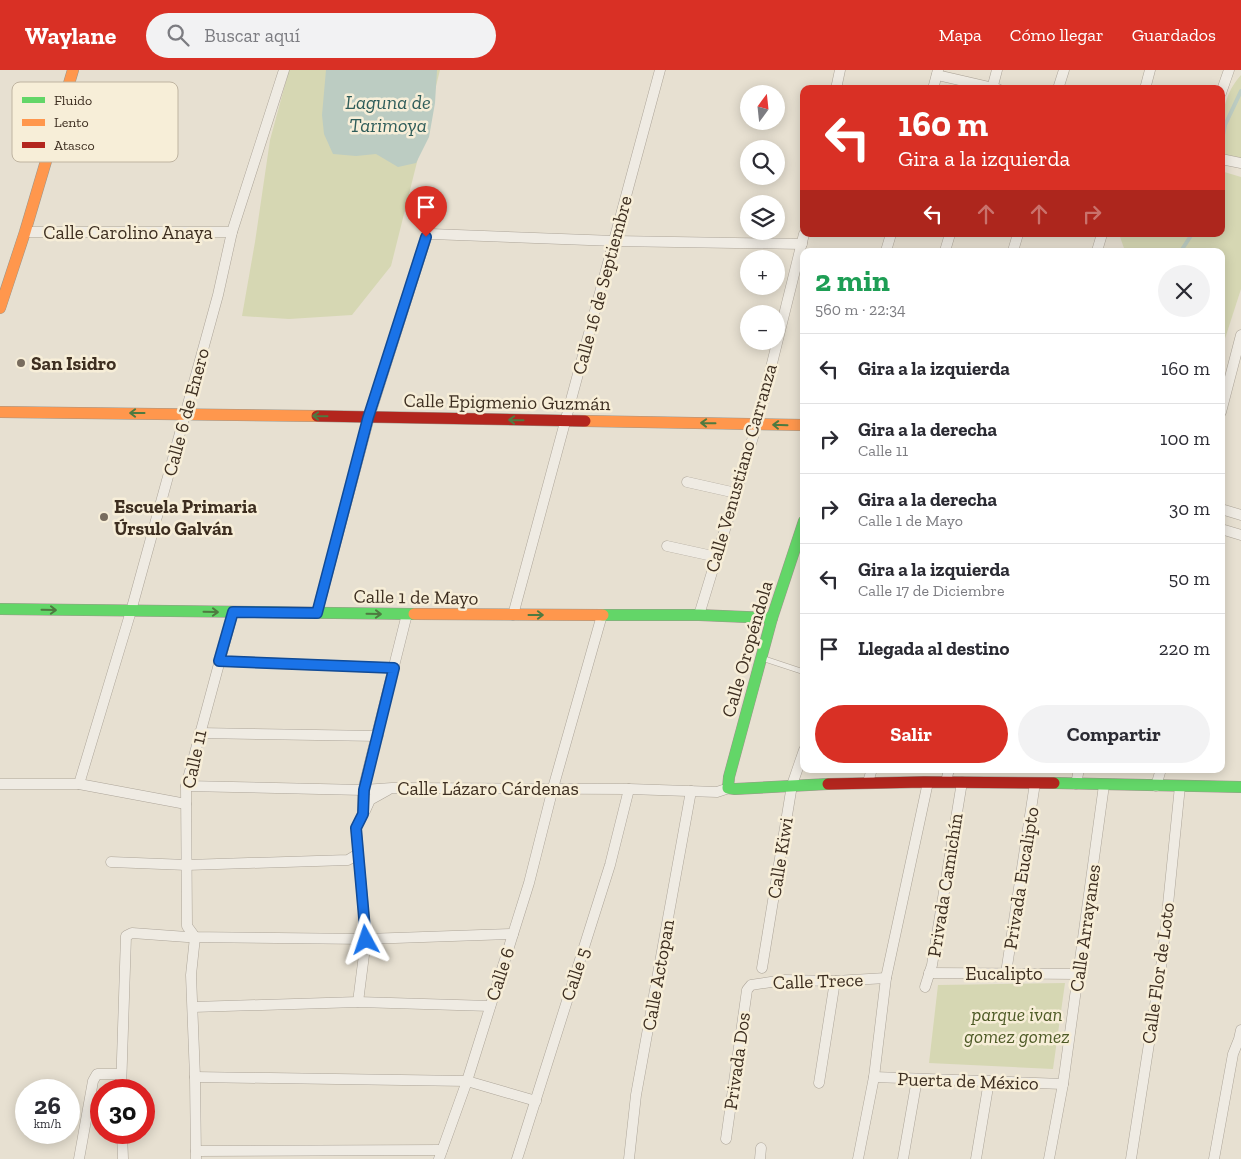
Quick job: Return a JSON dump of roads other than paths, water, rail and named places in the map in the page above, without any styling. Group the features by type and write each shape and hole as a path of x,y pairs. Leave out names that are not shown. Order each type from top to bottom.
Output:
{"street":[{"path":"69,82 73,70"},
{"name":"Calle 6 de Enero","path":"79,784 131,611 186,413 218,295 232,232 284,70"},
{"name":"Calle 16 de Septiembre","path":"513,615 660,70"},
{"path":"837,85 840,70"},
{"path":"995,85 998,70"},
{"path":"1059,85 1064,70"},
{"path":"1146,85 1150,70"},
{"path":"1224,85 1229,70"},
{"path":"934,85 938,73 983,85"},
{"path":"0,308 46,162"},
{"name":"Calle Carolino Anaya","path":"25,232 232,232"},
{"path":"317,613 368,418 426,237 429,234 615,240 803,239"},
{"name":"Calle Venustiano Carranza","path":"699,614 756,424 800,251"},
{"path":"1225,397 1240,339"},
{"name":"Calle Epigmenio Guzmán","path":"0,412 186,413 800,425"},
{"path":"687,482 736,493"},
{"path":"1225,510 1241,515"},
{"path":"1225,530 1241,535"},
{"name":"Calle Oropéndola","path":"728,787 729,777 772,618 800,533"},
{"path":"667,546 717,557"},
{"name":"Calle 1 de Mayo","path":"0,609 513,615 699,614 772,618"},
{"name":"Calle 11","path":"187,926 186,786 233,612"},
{"path":"363,814 364,790 407,614"},
{"name":"Calle 6","path":"441,1154 467,1081 529,883 553,788 602,615"},
{"path":"219,661 394,668"},
{"path":"199,733 378,736"},
{"name":"Calle Kiwi","path":"762,968 792,785 800,762"},
{"path":"868,782 871,773"},
{"path":"946,782 948,773"},
{"path":"1076,784 1078,773"},
{"path":"1156,786 1160,773"},
{"path":"728,787 735,789 868,782 1241,787"},
{"path":"858,1159 874,1077 886,978 928,782"},
{"name":"Privada Camichín","path":"925,988 962,782"},
{"name":"Privada Eucalipto","path":"1006,973 1035,783"},
{"path":"0,784 79,784 186,804"},
{"name":"Calle Arrayanes","path":"1049,1159 1063,1084 1104,785"},
{"name":"Calle Lázaro Cárdenas","path":"186,786 364,790 392,788 629,788 717,792 728,787"},
{"name":"Calle Flor de Loto","path":"1131,1159 1163,954 1180,786"},
{"path":"358,1002 366,940 356,828 370,800 392,788"},
{"name":"Calle 5","path":"517,1159 610,865 629,788"},
{"name":"Calle Actopan","path":"629,1159 636,1094 691,791"},
{"path":"111,862 187,865 348,860 358,854"},
{"path":"181,937 187,926 195,937 191,975 196,1155 441,1154"},
{"path":"120,1079 126,936 132,933 181,937 366,940 512,934"},
{"name":"Eucalipto","path":"929,973 1078,974"},
{"name":"Calle Trece","path":"751,985 784,980 835,981 886,978"},
{"path":"819,1082 835,981"},
{"name":"Privada Dos","path":"726,1139 747,990 751,985"},
{"path":"193,1007 358,1002 490,1006"},
{"path":"1214,1159 1233,1054 1241,1030"},
{"path":"78,1159 93,1081 97,1074 120,1074"},
{"path":"195,1077 467,1081 536,1101"},
{"name":"Puerta de México","path":"874,1077 1063,1084"},
{"path":"903,1159 917,1079"},
{"path":"976,1159 989,1082"},
{"path":"122,1144 123,1159"},
{"path":"760,1159 761,1148"}],"lane":[{"path":"762,658 800,671"}],"water":[{"name":"Laguna de Tarimoya","path":"326,70 437,70 435,103 429,137 416,163 398,167 376,154 356,156 333,154 324,134 322,115"}],"waterway":[{"path":"1225,125 1241,91"},
{"path":"1183,248 1190,237"}],"place":[{"name":"San Isidro","path":"21,363"},
{"name":"Escuela Primaria Úrsulo Galván","path":"104,517"}],"park label":[{"name":"parque ivan gomez gomez","path":"1017,1025"}]}
